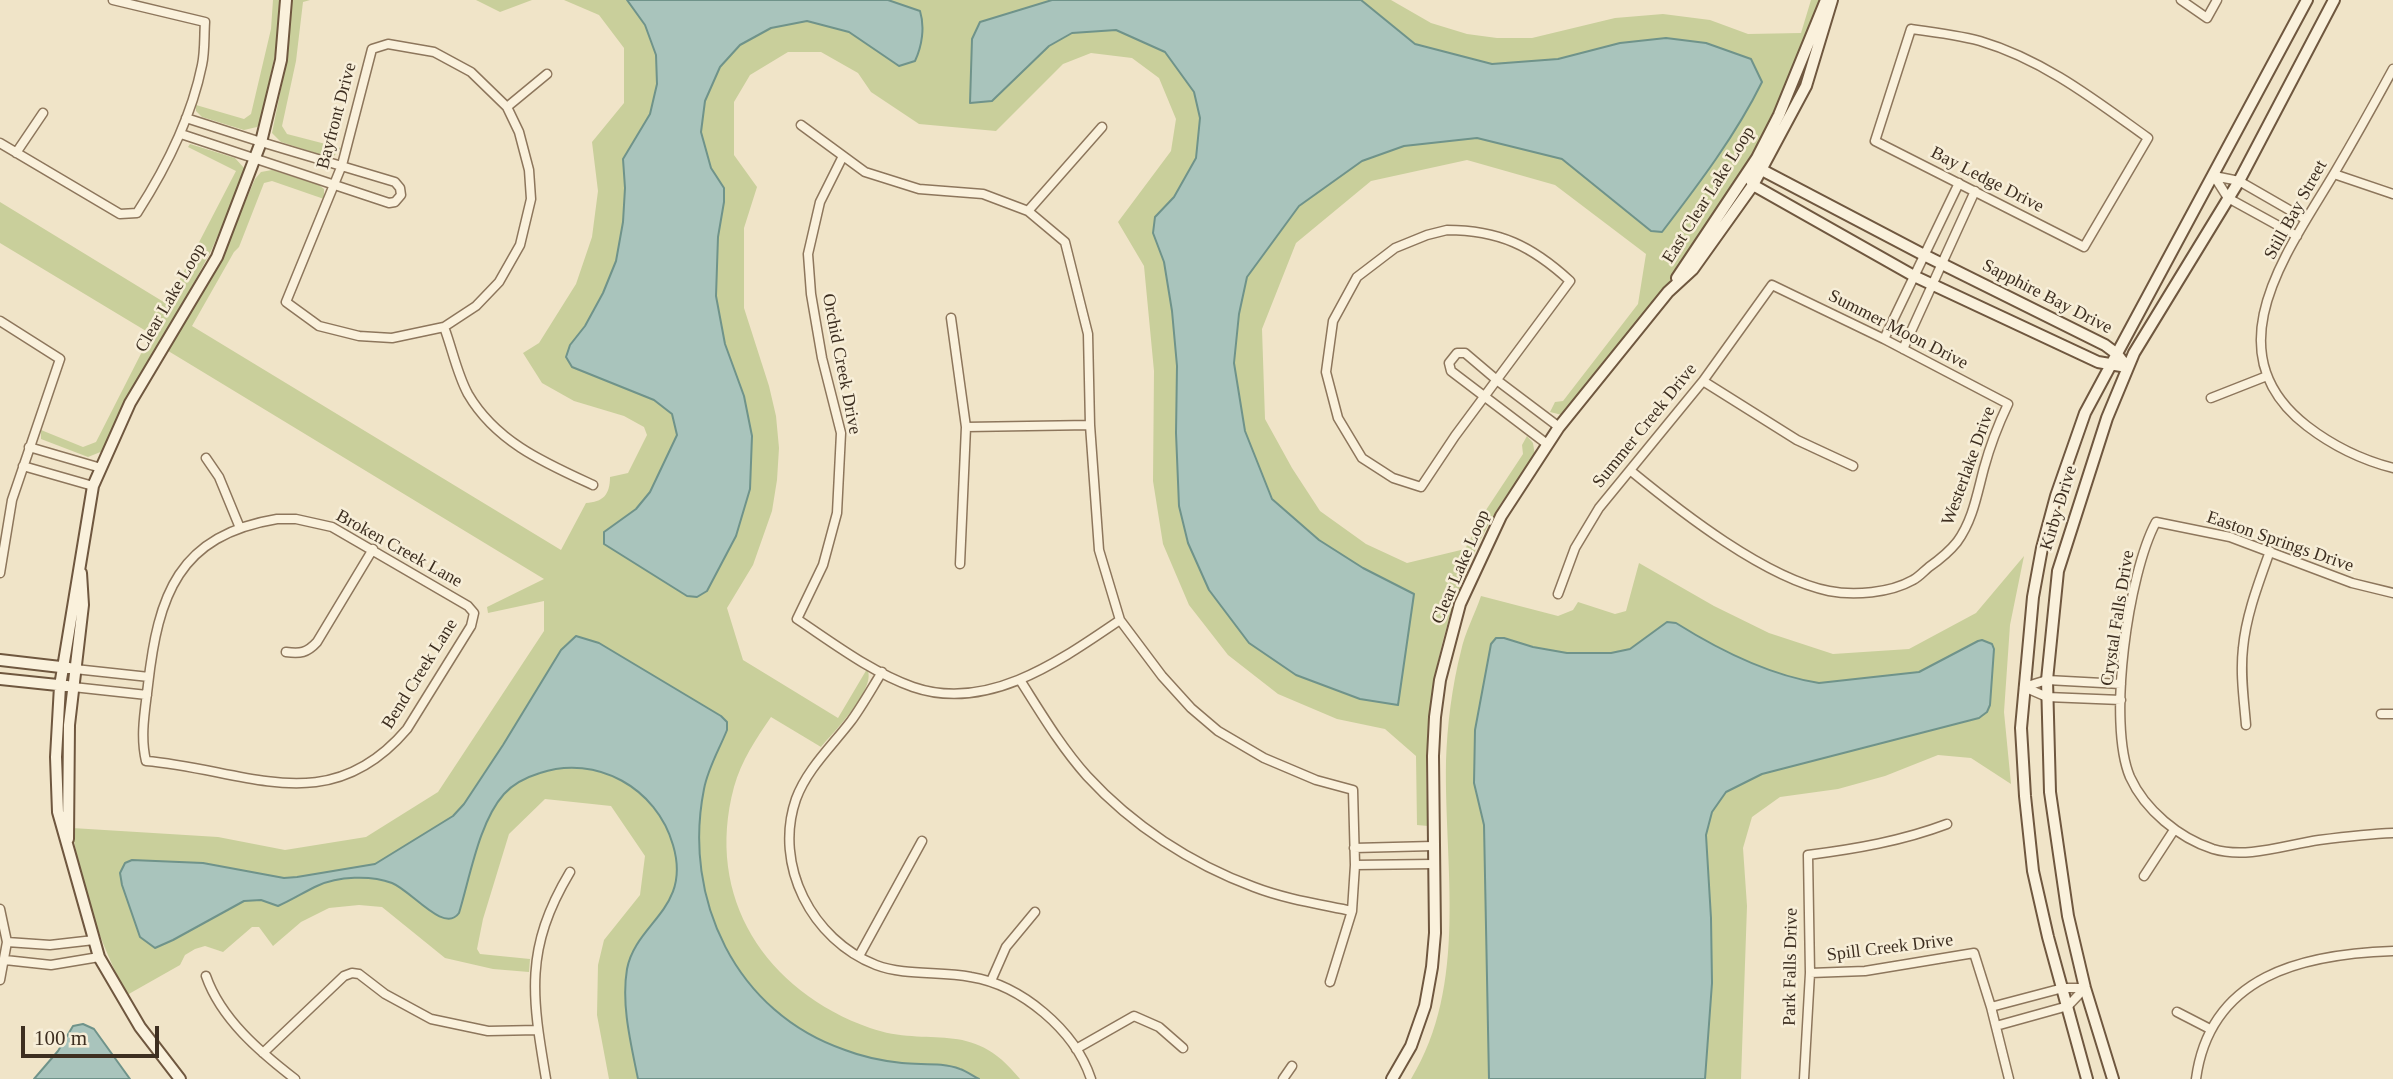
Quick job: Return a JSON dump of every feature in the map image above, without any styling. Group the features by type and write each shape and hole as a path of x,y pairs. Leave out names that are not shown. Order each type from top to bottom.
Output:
{"street":[{"path":"0,143 120,214 137,214 159,179 181,134 202,65 205,22 113,0"},
{"name":"Clear Lake Loop","path":"180,1079 140,1027 99,957 58,812 60,686 93,486 130,403 216,257 256,159 281,60 286,0"},
{"name":"East Clear Lake Loop","path":"1668,292 1748,173 1779,115 1826,0"},
{"name":"East Clear Lake Loop","path":"1753,185 1806,86 1831,11 1832,0"},
{"path":"2181,0 2207,18 2217,0"},
{"name":"Kirby Drive","path":"2087,1079 2033,871 2025,796 2021,728 2033,597 2042,548 2056,496 2085,413 2307,0"},
{"name":"Kirby Drive","path":"2112,1079 2085,988 2068,916 2050,792 2047,680 2058,571 2084,485 2127,367 2239,181 2334,0"},
{"name":"Bay Ledge Drive","path":"1911,29 1983,42 2039,65 2076,86 2148,138 2084,247 1959,183 1875,141 1911,29"},
{"name":"Bayfront Drive","path":"388,44 434,52 471,72 507,107 519,132 529,170 531,200 520,245 499,282 476,306 444,327 392,338 359,336 320,326 286,302 342,165 372,49 388,44"},
{"name":"Still Bay Street","path":"2393,69 2334,174 2305,219 2275,279 2263,311 2260,344 2267,376 2285,406 2317,434 2358,457 2393,468"},
{"path":"507,107 547,75"},
{"path":"16,153 43,113"},
{"path":"181,134 389,203 395,202 401,195 395,181 186,118"},
{"path":"801,125 864,172 919,189 983,194 1028,211 1065,242 1088,334 1090,425 1099,550 1120,620 1161,676 1191,708 1218,731 1264,758 1316,780 1353,790 1355,865 1352,911 1330,982"},
{"path":"1028,211 1102,127"},
{"path":"294,171 300,154"},
{"name":"Orchid Creek Drive","path":"844,156 820,202 808,254 811,294 822,358 841,433 837,513 823,565 797,619 846,652 882,671"},
{"path":"1753,185 1748,173 1762,170"},
{"name":"Sapphire Bay Drive","path":"1762,170 2105,345 2117,354 2127,367"},
{"path":"2334,174 2393,194"},
{"path":"2214,176 2239,181 2305,219"},
{"path":"2214,176 2228,198 2297,236"},
{"path":"1884,339 1959,183"},
{"name":"Clear Lake Loop","path":"1392,1079 1411,1046 1425,1006 1433,967 1435,718 1449,639 1460,604 1501,516 1547,444 1668,292 1693,269 1753,185"},
{"name":"Sapphire Bay Drive","path":"1753,185 1932,285 2111,366 2127,367"},
{"path":"1903,349 1975,191"},
{"path":"1447,230 1477,230 1525,246 1552,264 1570,281 1498,381 1455,436 1421,487 1393,478 1362,458 1338,418 1326,372 1333,321 1357,277 1395,248 1427,235 1447,230"},
{"name":"Summer Moon Drive","path":"1772,285 1884,339 2008,404"},
{"name":"Summer Creek Drive","path":"1558,594 1575,548 1599,508 1703,381 1772,285"},
{"path":"951,318 966,427 960,564"},
{"path":"0,321 61,359 12,500 0,573"},
{"path":"444,327 467,393 488,421 523,451 593,485"},
{"path":"1547,444 1451,372 1449,363 1457,354 1465,354 1559,427"},
{"path":"2211,398 2267,376"},
{"path":"1703,381 1797,439 1853,466"},
{"name":"Westerlake Drive","path":"1631,471 1676,508 1754,559 1801,582 1830,591 1861,593 1892,588 1913,580 1943,557 1968,525 1993,439 2008,404"},
{"path":"966,427 1090,425"},
{"path":"29,447 101,468"},
{"path":"206,458 219,477 240,528"},
{"path":"23,466 93,486"},
{"name":"Broken Creek Lane","path":"146,761 142,743 154,636 170,589 196,553 215,539 240,528 277,519 296,519 332,527 468,606 474,613"},
{"name":"Easton Springs Drive","path":"2156,522 2205,531 2270,551 2352,583 2393,593"},
{"name":"Crystal Falls Drive","path":"2156,522 2146,540 2134,593 2121,684 2121,740 2124,761 2131,779 2154,811 2174,830 2213,849 2229,851 2259,851 2320,840 2393,833"},
{"path":"286,652 299,654 317,642 373,549"},
{"path":"2246,726 2242,682 2243,646 2252,602 2270,551"},
{"name":"Clear Lake Loop","path":"67,842 69,725 83,605 81,566"},
{"name":"Bend Creek Lane","path":"146,761 203,768 276,784 316,783 350,772 380,756 407,729 471,626 474,613"},
{"path":"1091,1079 1076,1049 1051,1020 1018,995 990,981 876,965 834,939 810,910 793,871 790,834 797,798 808,776 850,723 882,671 911,686 949,694 987,691 1020,680 1120,620"},
{"path":"0,660 149,677"},
{"path":"0,679 147,695"},
{"path":"1020,680 1057,738 1087,775 1155,836 1213,870 1253,887 1352,911"},
{"path":"2024,687 2047,680 2121,684"},
{"path":"2024,687 2047,697 2121,700"},
{"path":"2381,714 2393,714"},
{"name":"Park Falls Drive","path":"1804,1079 1810,973 1808,855 1858,848 1947,824"},
{"path":"2144,876 2174,830"},
{"path":"859,956 922,841"},
{"path":"1354,848 1433,846"},
{"path":"1355,865 1434,864"},
{"path":"546,1079 534,983 541,939 558,893 570,872"},
{"path":"0,909 8,942 0,980"},
{"path":"990,981 1006,947 1035,912"},
{"path":"8,942 50,945 94,940"},
{"path":"2196,1079 2200,1055 2210,1029 2225,1008 2256,981 2276,971 2322,960 2393,951"},
{"name":"Spill Creek Drive","path":"1810,973 1865,971 1974,953 1991,1007"},
{"path":"5,960 51,965 99,957"},
{"path":"263,1053 344,976 352,973 359,974 385,994 431,1019 488,1031 538,1030"},
{"path":"206,976 219,1003 263,1053 295,1079"},
{"path":"2009,1079 1991,1007 2063,988 2085,988"},
{"path":"1996,1026 2068,1006 2085,988"},
{"path":"2177,1012 2210,1029"},
{"path":"1076,1049 1135,1016 1160,1027 1184,1048"},
{"path":"1283,1079 1292,1066"}],"green space":[{"path":"273,0 280,0 276,50 257,127 244,130 202,117 196,111 196,105 244,119 251,114 271,29"},
{"path":"292,0 310,0 303,2 296,61 282,126 287,134 341,148 334,156 328,157 281,142 272,133 285,69"},
{"path":"476,0 532,0 500,12"},
{"path":"564,0 1391,0 1431,23 1467,34 1497,38 1532,38 1615,18 1663,14 1710,20 1748,34 1801,33 1811,0 1822,0 1771,122 1731,193 1641,319 1570,410 1562,415 1550,412 1555,402 1563,401 1638,304 1646,254 1555,185 1467,160 1371,181 1296,243 1262,329 1265,419 1320,511 1366,544 1407,563 1465,549 1486,510 1523,454 1522,445 1527,436 1533,443 1535,456 1480,540 1447,625 1429,716 1426,766 1428,826 1417,825 1416,756 1385,729 1337,719 1278,694 1228,655 1189,605 1163,544 1153,481 1154,371 1144,266 1118,222 1171,151 1176,119 1159,78 1132,58 1091,53 1063,64 996,131 919,124 871,92 858,73 821,52 788,52 750,75 734,102 734,155 757,187 744,228 744,308 769,386 776,416 779,448 772,511 753,565 727,608 743,660 838,718 867,669 869,677 853,709 821,747 771,717 750,750 734,787 727,828 728,866 736,902 752,935 773,965 801,990 833,1012 892,1034 967,1041 1002,1060 1020,1079 609,1079 597,1015 598,965 604,940 640,895 645,856 611,806 545,799 509,834 483,919 477,949 480,954 530,959 529,972 493,969 445,958 382,907 359,905 329,908 301,922 273,946 259,927 252,927 223,952 205,946 195,949 185,955 180,965 127,995 92,914 80,872 72,828 218,837 285,850 366,837 438,792 544,631 544,601 488,613 487,607 544,579 165,349 203,288 255,179 261,172 272,170 319,185 324,189 324,199 272,181 264,183 239,247 192,326 561,550 586,503 597,501 607,493 610,477 628,473 647,435 644,427 624,416 574,401 542,383 523,353 539,343 576,284 592,237 598,191 592,142 624,103 624,48 599,15"},
{"path":"190,144 235,158 244,168 244,176 211,251 103,451 88,457 41,439 41,430 83,447 96,442 151,334 0,243 0,202 167,304 236,171 188,147"},
{"path":"2024,556 2010,625 2004,712 2011,784 1971,758 1938,755 1885,776 1838,789 1780,797 1752,817 1743,848 1747,906 1741,1079 1411,1079 1429,1042 1441,1004 1447,965 1450,924 1446,801 1448,734 1461,651 1481,596 1558,616 1573,610 1578,602 1615,614 1626,611 1639,563 1714,606 1769,633 1833,654 1909,649 1976,613"}],"water":[{"path":"627,0 888,0 920,11 922,23 921,43 915,61 899,66 849,32 807,21 771,28 740,45 720,67 705,101 701,132 711,168 724,188 718,237 716,296 725,344 744,396 752,436 750,489 736,536 707,591 697,597 687,596 604,544 604,532 636,509 650,492 677,435 672,414 654,400 572,367 566,357 570,345 585,326 603,293 616,261 623,222 623,159 650,114 657,84 656,55 645,25"},
{"path":"1052,0 1361,0 1415,44 1492,64 1558,59 1620,43 1666,38 1706,43 1751,59 1762,82 1752,102 1703,178 1662,232 1651,231 1562,159 1477,138 1404,146 1362,161 1299,206 1247,277 1239,314 1234,363 1245,431 1272,499 1319,540 1363,568 1414,594 1398,705 1360,699 1296,675 1249,643 1209,590 1188,543 1179,506 1177,366 1172,311 1164,262 1153,233 1155,217 1174,197 1196,158 1200,118 1194,92 1165,52 1116,30 1072,33 1049,46 992,101 970,103 972,39 980,22"},
{"path":"1667,622 1676,623 1709,643 1763,668 1819,683 1919,672 1982,640 1992,644 1994,649 1990,705 1987,712 1979,718 1762,774 1726,792 1712,812 1706,835 1712,983 1705,1079 1489,1079 1484,825 1474,783 1475,730 1491,644 1496,638 1504,638 1567,653 1611,653 1630,649"},
{"path":"576,636 599,643 727,722 727,730 704,789 699,830 701,871 710,910 725,947 747,980 774,1009 807,1033 845,1050 888,1061 953,1067 979,1079 638,1079 626,1010 627,969 632,953 669,900 675,885 677,867 673,845 665,825 639,792 622,780 582,768 561,768 540,773 520,781 504,794 488,819 459,913 453,918 436,915 392,883 354,878 325,883 278,906 261,900 244,901 155,948 140,937 120,873 125,863 132,860 203,863 284,878 297,877 375,864 453,816 503,745 561,650"},
{"path":"83,1024 94,1029 130,1079 34,1079 58,1051 73,1026"}]}
